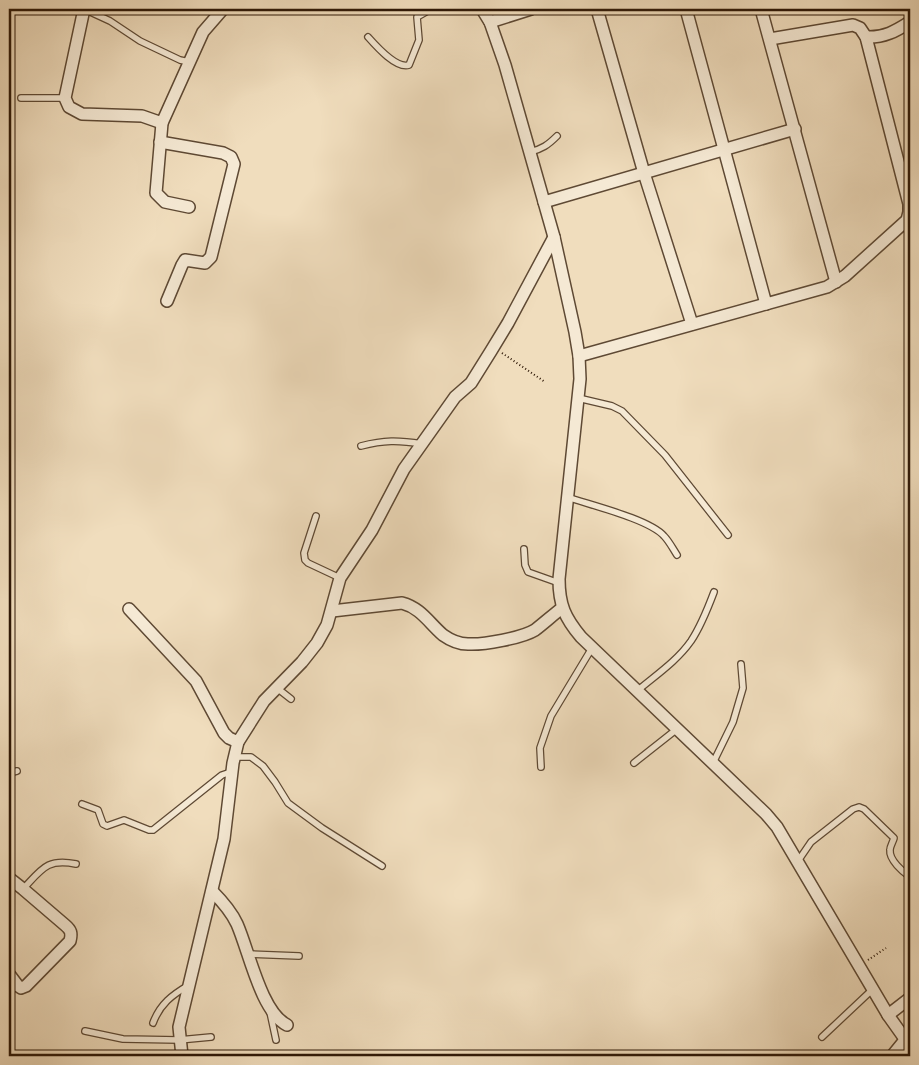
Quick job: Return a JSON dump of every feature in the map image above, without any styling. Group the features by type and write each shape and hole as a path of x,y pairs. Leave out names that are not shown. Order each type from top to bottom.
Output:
{"street":[{"path":"84,9 65,98 69,107 82,114 142,116 162,123"},
{"path":"189,207 165,202 156,193 162,123 203,32 224,9"},
{"path":"482,9 490,22 505,65 554,237 579,356 580,378 559,583 562,608 569,623 592,648 766,814 787,841 888,1015 908,1043 892,1056"},
{"path":"490,22 531,9"},
{"path":"597,9 644,173 692,324"},
{"path":"686,9 766,304"},
{"path":"762,9 836,282"},
{"path":"866,37 888,35 910,22"},
{"path":"579,356 827,287 836,282 909,224 909,204 866,37 860,28 854,24 770,39"},
{"path":"544,202 795,129"},
{"path":"160,142 223,153 231,157 234,164 211,257 205,262 186,260 182,265 167,301"},
{"path":"182,1056 179,1027 224,839 231,772 238,742 258,708 310,653 327,625 340,578 372,530 404,469 455,397 471,383 494,347 554,237"},
{"path":"332,611 402,603 419,610 445,636 466,644 478,644 524,635 534,630 562,608"},
{"path":"128,609 196,681 224,733 229,738 238,742"},
{"path":"9,878 70,930 72,935 70,941 26,986 22,988 18,986 9,974"},
{"path":"212,891 228,908 237,925 269,1008 280,1022 288,1025"},
{"path":"888,1015 910,998"}],"lane":[{"path":"84,9 110,21 140,41 180,60 189,62"},
{"path":"368,37 382,52 406,66 409,64 419,40 417,17 430,9"},
{"path":"21,98 65,98"},
{"path":"530,152 548,146 557,136"},
{"path":"578,398 622,410 665,455 728,535"},
{"path":"361,446 379,441 394,440 422,444"},
{"path":"567,498 630,517 654,529 664,535 677,555"},
{"path":"316,516 304,554 304,560 340,578"},
{"path":"524,549 525,565 528,572 559,583"},
{"path":"637,691 673,661 691,641 704,617 714,592"},
{"path":"541,766 540,748 551,716 592,648"},
{"path":"713,763 733,722 742,688 741,664"},
{"path":"277,688 291,699"},
{"path":"634,763 677,729"},
{"path":"234,757 250,757 263,766 288,803 322,828 382,866"},
{"path":"9,773 17,771"},
{"path":"82,804 98,810 103,824 107,826 124,820 153,830 222,775 231,772"},
{"path":"798,861 812,842 853,808 859,807 864,809 894,838 890,856 910,877"},
{"path":"24,889 48,865 57,862 76,864"},
{"path":"248,954 299,956"},
{"path":"153,1023 156,1013 162,1005 173,994 189,985"},
{"path":"822,1037 873,989"},
{"path":"269,1008 276,1040"},
{"path":"85,1031 123,1040 179,1040 211,1037"}],"path":[{"path":"494,347 545,382"},
{"path":"860,966 886,948"}]}
